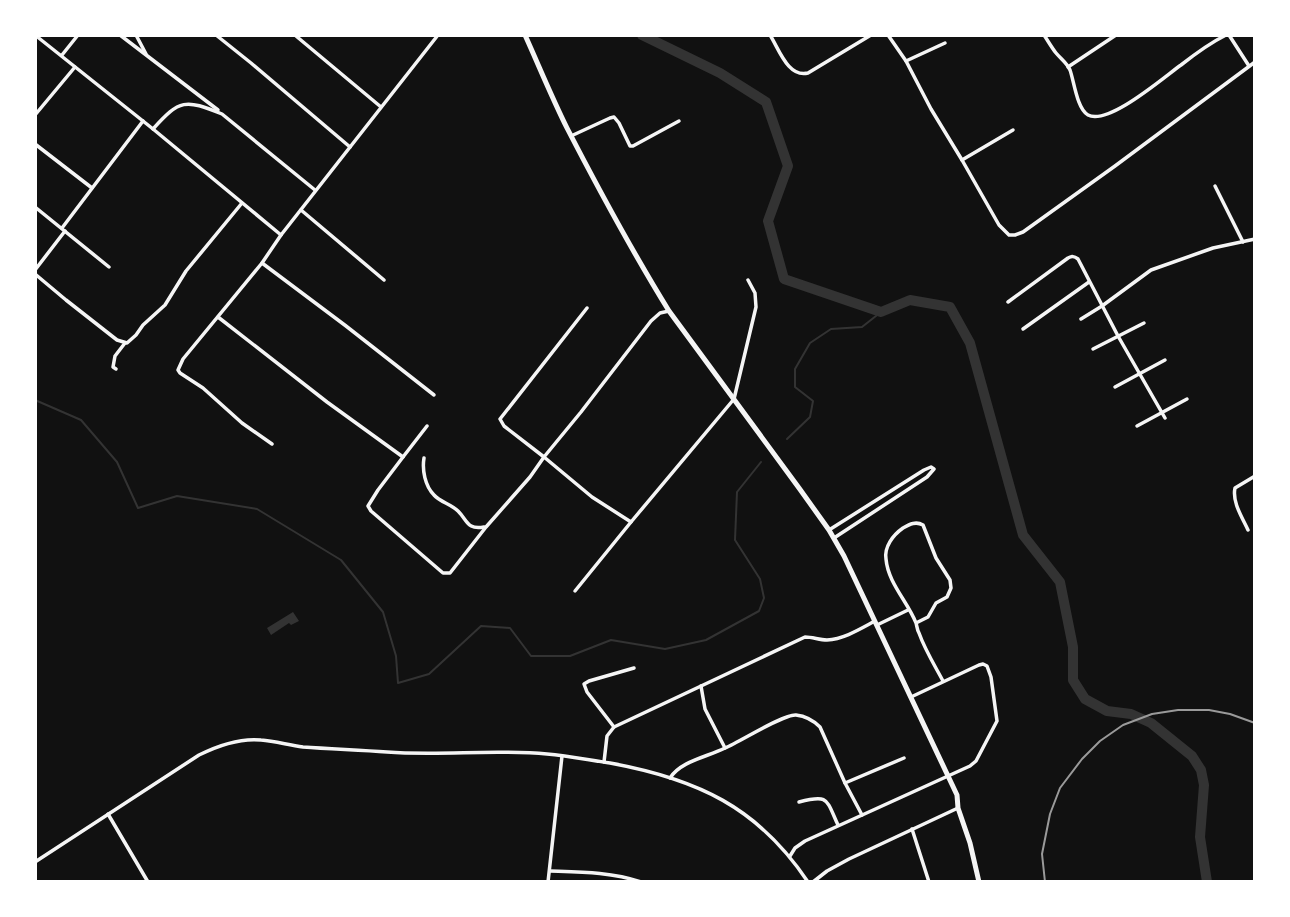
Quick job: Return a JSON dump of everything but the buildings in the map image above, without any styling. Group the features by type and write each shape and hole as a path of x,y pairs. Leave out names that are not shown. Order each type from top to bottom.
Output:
{"main road":[{"path":"527,36 571,136 669,311 829,530 844,556 957,795 979,882"}],"street":[{"path":"35,35 281,235"},
{"path":"61,56 78,35"},
{"path":"120,35 316,190"},
{"path":"136,35 147,56"},
{"path":"216,35 350,147"},
{"path":"272,444 178,370 183,359 262,263 438,35"},
{"path":"770,35 791,69 802,74 871,35"},
{"path":"888,35 906,61 999,225 1009,234 1015,235 1115,166 1255,62"},
{"path":"1044,35 1069,67 1080,104 1089,116 1097,117 1128,104 1227,35 1250,66"},
{"path":"1069,67 1116,35"},
{"path":"296,36 381,107"},
{"path":"906,61 945,43"},
{"path":"35,115 75,66"},
{"path":"153,129 168,112 182,104 200,106 222,114"},
{"path":"571,136 614,117 630,146 633,146 679,121"},
{"path":"125,343 117,340 66,300 35,272 92,188 143,121"},
{"path":"962,160 1013,130"},
{"path":"35,144 92,188"},
{"path":"1215,186 1243,242"},
{"path":"116,369 113,367 115,356 165,305 186,271 242,203"},
{"path":"35,207 109,267"},
{"path":"301,210 384,280"},
{"path":"1081,319 1151,270 1213,248 1255,239"},
{"path":"1007,302 1072,256 1078,259 1165,418"},
{"path":"262,263 434,395"},
{"path":"575,592 734,399 756,307 755,293 748,280"},
{"path":"1023,329 1090,281"},
{"path":"587,308 500,419 592,497 631,522"},
{"path":"427,426 368,506 370,511 443,573 450,573 530,477 651,321 660,313 669,311"},
{"path":"218,317 403,457"},
{"path":"1093,349 1144,323"},
{"path":"1115,387 1165,360"},
{"path":"1137,426 1187,399"},
{"path":"424,458 422,467 434,495 457,510 470,526 486,527"},
{"path":"829,530 928,467 934,469 927,477 833,539"},
{"path":"1248,530 1234,491 1255,476"},
{"path":"855,514 859,521"},
{"path":"916,623 928,617 936,603 947,597 951,588 950,580 936,558 920,523 910,524 896,534 889,542 885,555 888,569 943,681"},
{"path":"604,762 607,736 614,727 805,637 835,639 908,610"},
{"path":"790,856 799,844 976,761 997,721 987,666 979,664 911,697"},
{"path":"614,727 587,692 584,684 634,668"},
{"path":"701,686 705,709 725,748"},
{"path":"670,778 676,770 742,741 787,716 796,715 814,721 820,727 862,815"},
{"path":"35,862 199,755 215,748 251,740 301,747 399,753 532,753 604,762 670,778 705,790 725,801 765,831 790,856 810,882 838,865 958,807"},
{"path":"548,882 562,756"},
{"path":"845,783 904,758"},
{"path":"799,802 818,797 822,799 827,802 838,825"},
{"path":"108,814 148,882"},
{"path":"912,829 929,882"},
{"path":"550,871 627,877 641,882"}],"shaded area":[{"path":"293,612 299,621 291,625 289,623 271,635 267,628"}],"waterway":[{"path":"642,35 720,73 766,102 788,166 768,221 784,279 881,312 910,300 950,307 970,343 1023,535 1060,582 1073,647 1073,680 1085,699 1107,711 1131,714 1151,723 1192,756 1201,770 1204,785 1200,837 1207,882"},
{"path":"787,439 810,417 813,401 795,387 795,369 810,343 831,329 862,327 881,312"},
{"path":"35,400 81,420 117,462 138,508 177,496 257,509 341,560 383,612 396,656 398,683 429,674 481,626 510,628 531,656 570,656 611,640 665,649 706,640 759,611 764,598 760,579 735,540 737,492 761,462"}],"railway":[{"path":"1045,882 1042,854 1050,814 1060,788 1100,741 1123,725 1152,714 1178,710 1209,710 1255,723"}]}
